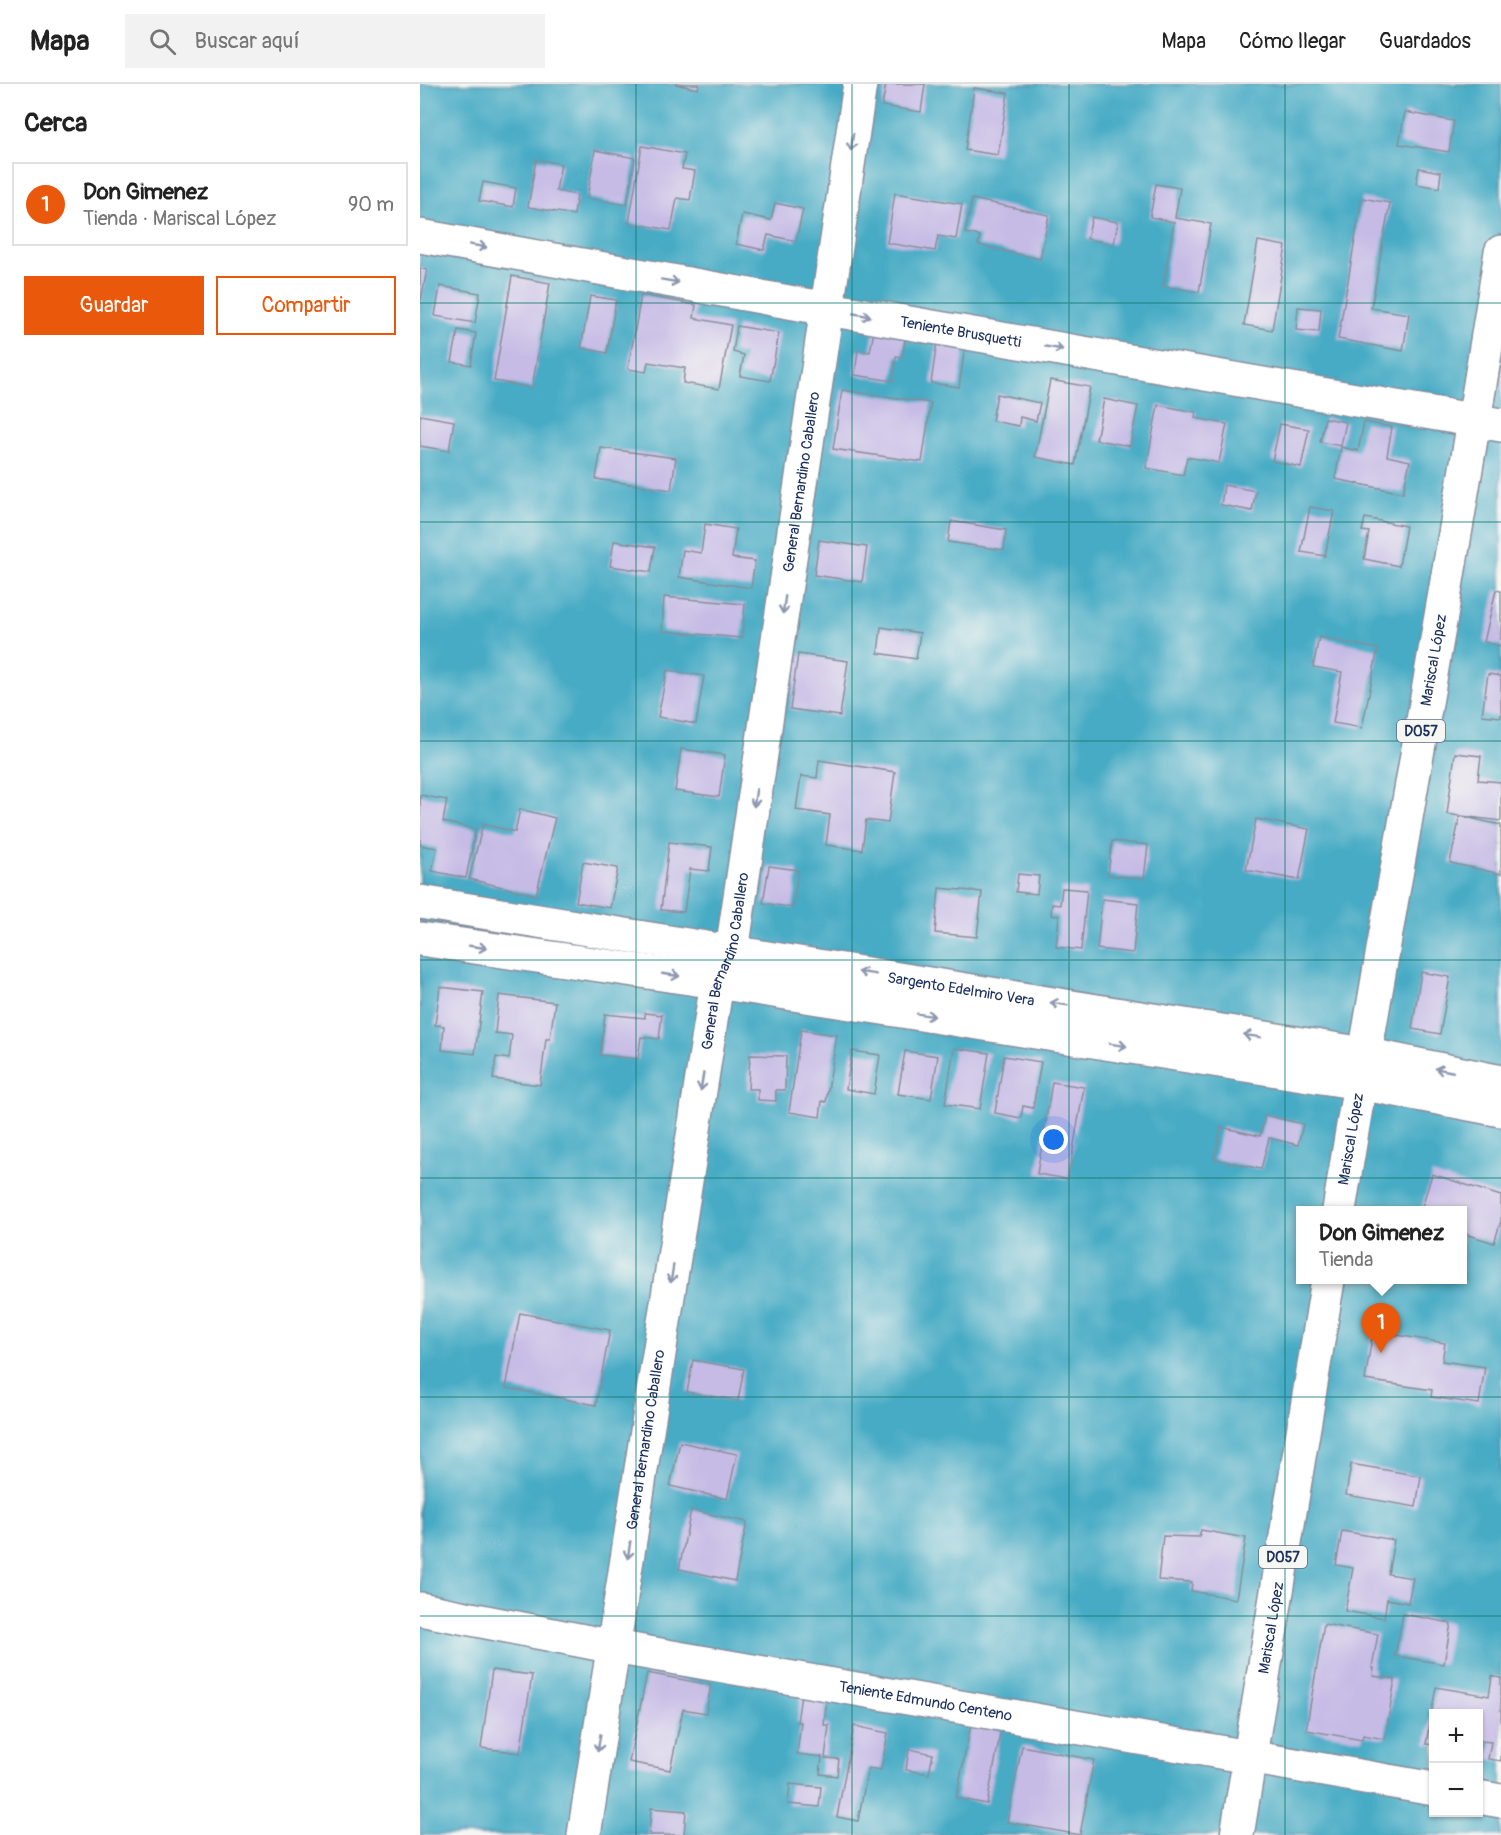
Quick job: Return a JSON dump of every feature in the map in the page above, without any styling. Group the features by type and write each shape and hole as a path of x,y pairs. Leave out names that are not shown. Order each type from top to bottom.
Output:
{"street":[{"name":"General Bernardino Caballero","path":"584,1835 717,982 732,951 860,84"},
{"name":"Teniente Brusquetti","path":"420,236 1488,423"},
{"name":"Mariscal López","path":"1341,1206 1362,1068 1488,423 1501,252"},
{"name":"Sargento Edelmiro Vera","path":"420,902 732,951 1362,1068 1501,1110"},
{"name":"Sargento Edelmiro Vera","path":"420,939 717,982 1362,1068 1501,1082"},
{"name":"Mariscal López","path":"1237,1835 1327,1284"},
{"name":"Teniente Edmundo Centeno","path":"420,1609 614,1647 1429,1788"},
{"path":"1483,1798 1501,1801"}],"water":[{"path":"420,84 1501,84 1501,1835 420,1835"}],"building":[{"path":"675,84 699,84 698,89"},
{"path":"886,84 925,84 921,112 882,106"},
{"path":"974,88 1008,93 998,155 965,150"},
{"path":"1405,112 1454,121 1449,152 1399,144"},
{"path":"642,146 685,154 682,169 695,171 690,200 677,198 671,230 629,223"},
{"path":"595,150 635,158 627,205 587,198"},
{"path":"536,159 561,164 556,191 577,195 574,215 528,207"},
{"path":"1419,168 1441,172 1439,188 1416,184"},
{"path":"483,182 516,188 513,207 479,201"},
{"path":"1156,184 1180,188 1175,218 1211,224 1199,292 1163,286 1174,222 1150,217"},
{"path":"895,193 962,204 956,239 938,236 935,251 887,243"},
{"path":"1362,198 1390,203 1371,308 1409,314 1403,351 1338,339"},
{"path":"972,199 1049,215 1040,259 978,245 980,236 965,233"},
{"path":"775,203 803,209 796,241 768,235 764,250 736,244 742,214 771,220"},
{"path":"1092,217 1118,222 1114,244 1087,239"},
{"path":"1258,241 1286,246 1272,330 1244,325"},
{"path":"420,268 427,270 421,300 420,300"},
{"path":"512,276 550,283 532,388 494,381"},
{"path":"440,286 480,293 475,323 435,316"},
{"path":"641,295 696,305 694,318 731,325 719,389 683,383 685,368 648,362 646,372 628,369"},
{"path":"590,296 616,300 607,353 581,348"},
{"path":"1298,307 1321,309 1319,332 1296,330"},
{"path":"737,326 779,333 770,381 740,376 744,355 733,352"},
{"path":"458,330 476,333 471,365 452,362"},
{"path":"874,331 906,335 902,357 896,356 893,381 855,375 858,350 870,352"},
{"path":"937,342 965,347 959,387 931,383"},
{"path":"1050,380 1090,387 1075,465 1035,457"},
{"path":"842,390 931,403 922,462 833,449"},
{"path":"997,394 1040,403 1036,421 1020,417 1019,426 992,421"},
{"path":"1104,399 1138,406 1130,446 1096,440"},
{"path":"1158,405 1196,412 1195,418 1227,424 1219,463 1187,457 1183,475 1146,468"},
{"path":"420,415 454,421 449,451 420,446"},
{"path":"1325,418 1346,422 1341,446 1320,442"},
{"path":"1364,422 1392,427 1387,456 1410,461 1403,493 1335,479 1341,447 1358,451"},
{"path":"1280,424 1309,429 1301,467 1272,461"},
{"path":"601,448 676,458 671,490 596,479"},
{"path":"1224,485 1256,491 1252,511 1221,505"},
{"path":"1310,507 1334,511 1325,556 1301,552"},
{"path":"1365,518 1406,526 1399,566 1364,559 1369,532 1362,531"},
{"path":"951,521 1006,530 1004,550 948,542"},
{"path":"705,524 736,529 732,558 755,561 751,588 679,577 683,550 701,553"},
{"path":"819,540 867,547 862,582 814,575"},
{"path":"614,541 655,547 651,572 610,566"},
{"path":"1496,590 1501,591 1501,646 1484,642"},
{"path":"664,597 745,604 742,638 662,631"},
{"path":"881,627 920,633 916,659 878,653"},
{"path":"1319,637 1378,649 1362,728 1333,723 1342,672 1313,667"},
{"path":"798,654 848,661 840,716 790,709"},
{"path":"667,670 704,676 696,724 658,717"},
{"path":"1488,674 1501,676 1501,717 1482,715"},
{"path":"681,749 725,755 719,797 675,791"},
{"path":"1455,753 1481,756 1478,780 1501,782 1501,821 1461,816 1501,825 1501,874 1450,863 1460,816 1447,814"},
{"path":"819,760 895,772 888,823 866,820 862,850 826,845 830,815 796,810 801,776 817,778"},
{"path":"420,795 447,800 443,822 476,829 466,878 432,871 437,848 420,845"},
{"path":"520,809 555,818 536,895 469,879 483,824 515,832"},
{"path":"1256,819 1309,829 1299,880 1246,870"},
{"path":"1112,841 1148,845 1144,879 1108,875"},
{"path":"669,842 712,847 709,871 690,869 684,912 661,910"},
{"path":"583,862 618,868 610,908 576,902"},
{"path":"769,866 798,870 793,908 763,903"},
{"path":"1018,874 1039,876 1037,894 1016,892"},
{"path":"939,888 982,892 977,937 935,933"},
{"path":"1062,888 1087,890 1081,950 1056,947 1059,916 1051,915 1052,904 1060,905"},
{"path":"1102,899 1138,903 1133,953 1097,949"},
{"path":"1421,972 1450,977 1440,1034 1412,1029"},
{"path":"440,987 483,992 475,1054 442,1050 444,1026 435,1025"},
{"path":"499,995 555,1002 550,1039 546,1039 540,1085 493,1079 496,1057 509,1059 512,1035 495,1033"},
{"path":"645,1013 662,1015 659,1039 641,1037 638,1059 600,1055 605,1014 645,1018"},
{"path":"801,1030 837,1035 826,1102 822,1101 820,1117 789,1112"},
{"path":"954,1048 989,1053 980,1109 945,1104"},
{"path":"852,1051 880,1055 874,1094 846,1089"},
{"path":"905,1051 938,1056 931,1099 898,1094"},
{"path":"750,1055 786,1056 785,1090 776,1090 776,1101 758,1100 758,1089 748,1089"},
{"path":"1004,1056 1041,1062 1033,1108 1023,1106 1021,1118 995,1113"},
{"path":"1052,1082 1084,1087 1068,1179 1037,1174"},
{"path":"1265,1115 1303,1124 1298,1145 1269,1138 1261,1169 1214,1159 1221,1127 1260,1136"},
{"path":"1432,1174 1501,1196 1501,1221 1494,1243 1467,1235 1467,1206 1422,1206"},
{"path":"520,1313 610,1330 596,1405 506,1388"},
{"path":"1373,1331 1445,1343 1442,1361 1485,1367 1479,1404 1431,1397 1432,1390 1365,1380"},
{"path":"693,1360 744,1369 738,1401 687,1392"},
{"path":"680,1442 737,1454 727,1499 670,1486"},
{"path":"1351,1464 1421,1476 1416,1507 1346,1495"},
{"path":"691,1510 747,1522 735,1581 679,1569"},
{"path":"1201,1530 1246,1538 1236,1599 1191,1591 1192,1582 1158,1580 1163,1536 1199,1537"},
{"path":"1342,1531 1394,1540 1388,1574 1413,1578 1408,1603 1387,1599 1384,1618 1345,1611 1353,1568 1336,1565"},
{"path":"1403,1614 1451,1623 1444,1664 1395,1656"},
{"path":"1324,1624 1378,1634 1372,1668 1374,1668 1373,1676 1395,1679 1385,1739 1363,1735 1362,1740 1306,1730"},
{"path":"492,1670 532,1675 520,1753 481,1748"},
{"path":"647,1673 711,1685 706,1713 683,1709 670,1770 629,1762"},
{"path":"1492,1676 1501,1678 1501,1761 1488,1759 1491,1742 1483,1741 1483,1709 1432,1709 1436,1687 1489,1696"},
{"path":"801,1695 827,1698 824,1725 829,1725 825,1758 839,1759 837,1776 820,1774 822,1757 797,1754 801,1722 797,1722"},
{"path":"971,1724 1001,1730 987,1804 956,1798"},
{"path":"854,1726 888,1733 881,1770 868,1768 858,1821 837,1817"},
{"path":"1429,1727 1429,1744 1426,1744"},
{"path":"1022,1746 1094,1760 1080,1835 1007,1822"},
{"path":"909,1749 933,1754 929,1774 906,1770"},
{"path":"790,1784 821,1787 819,1807 788,1804"},
{"path":"651,1808 686,1811 684,1835 649,1835"}],"place":[{"name":"Don Gimenez","path":"1381,1353"}]}
